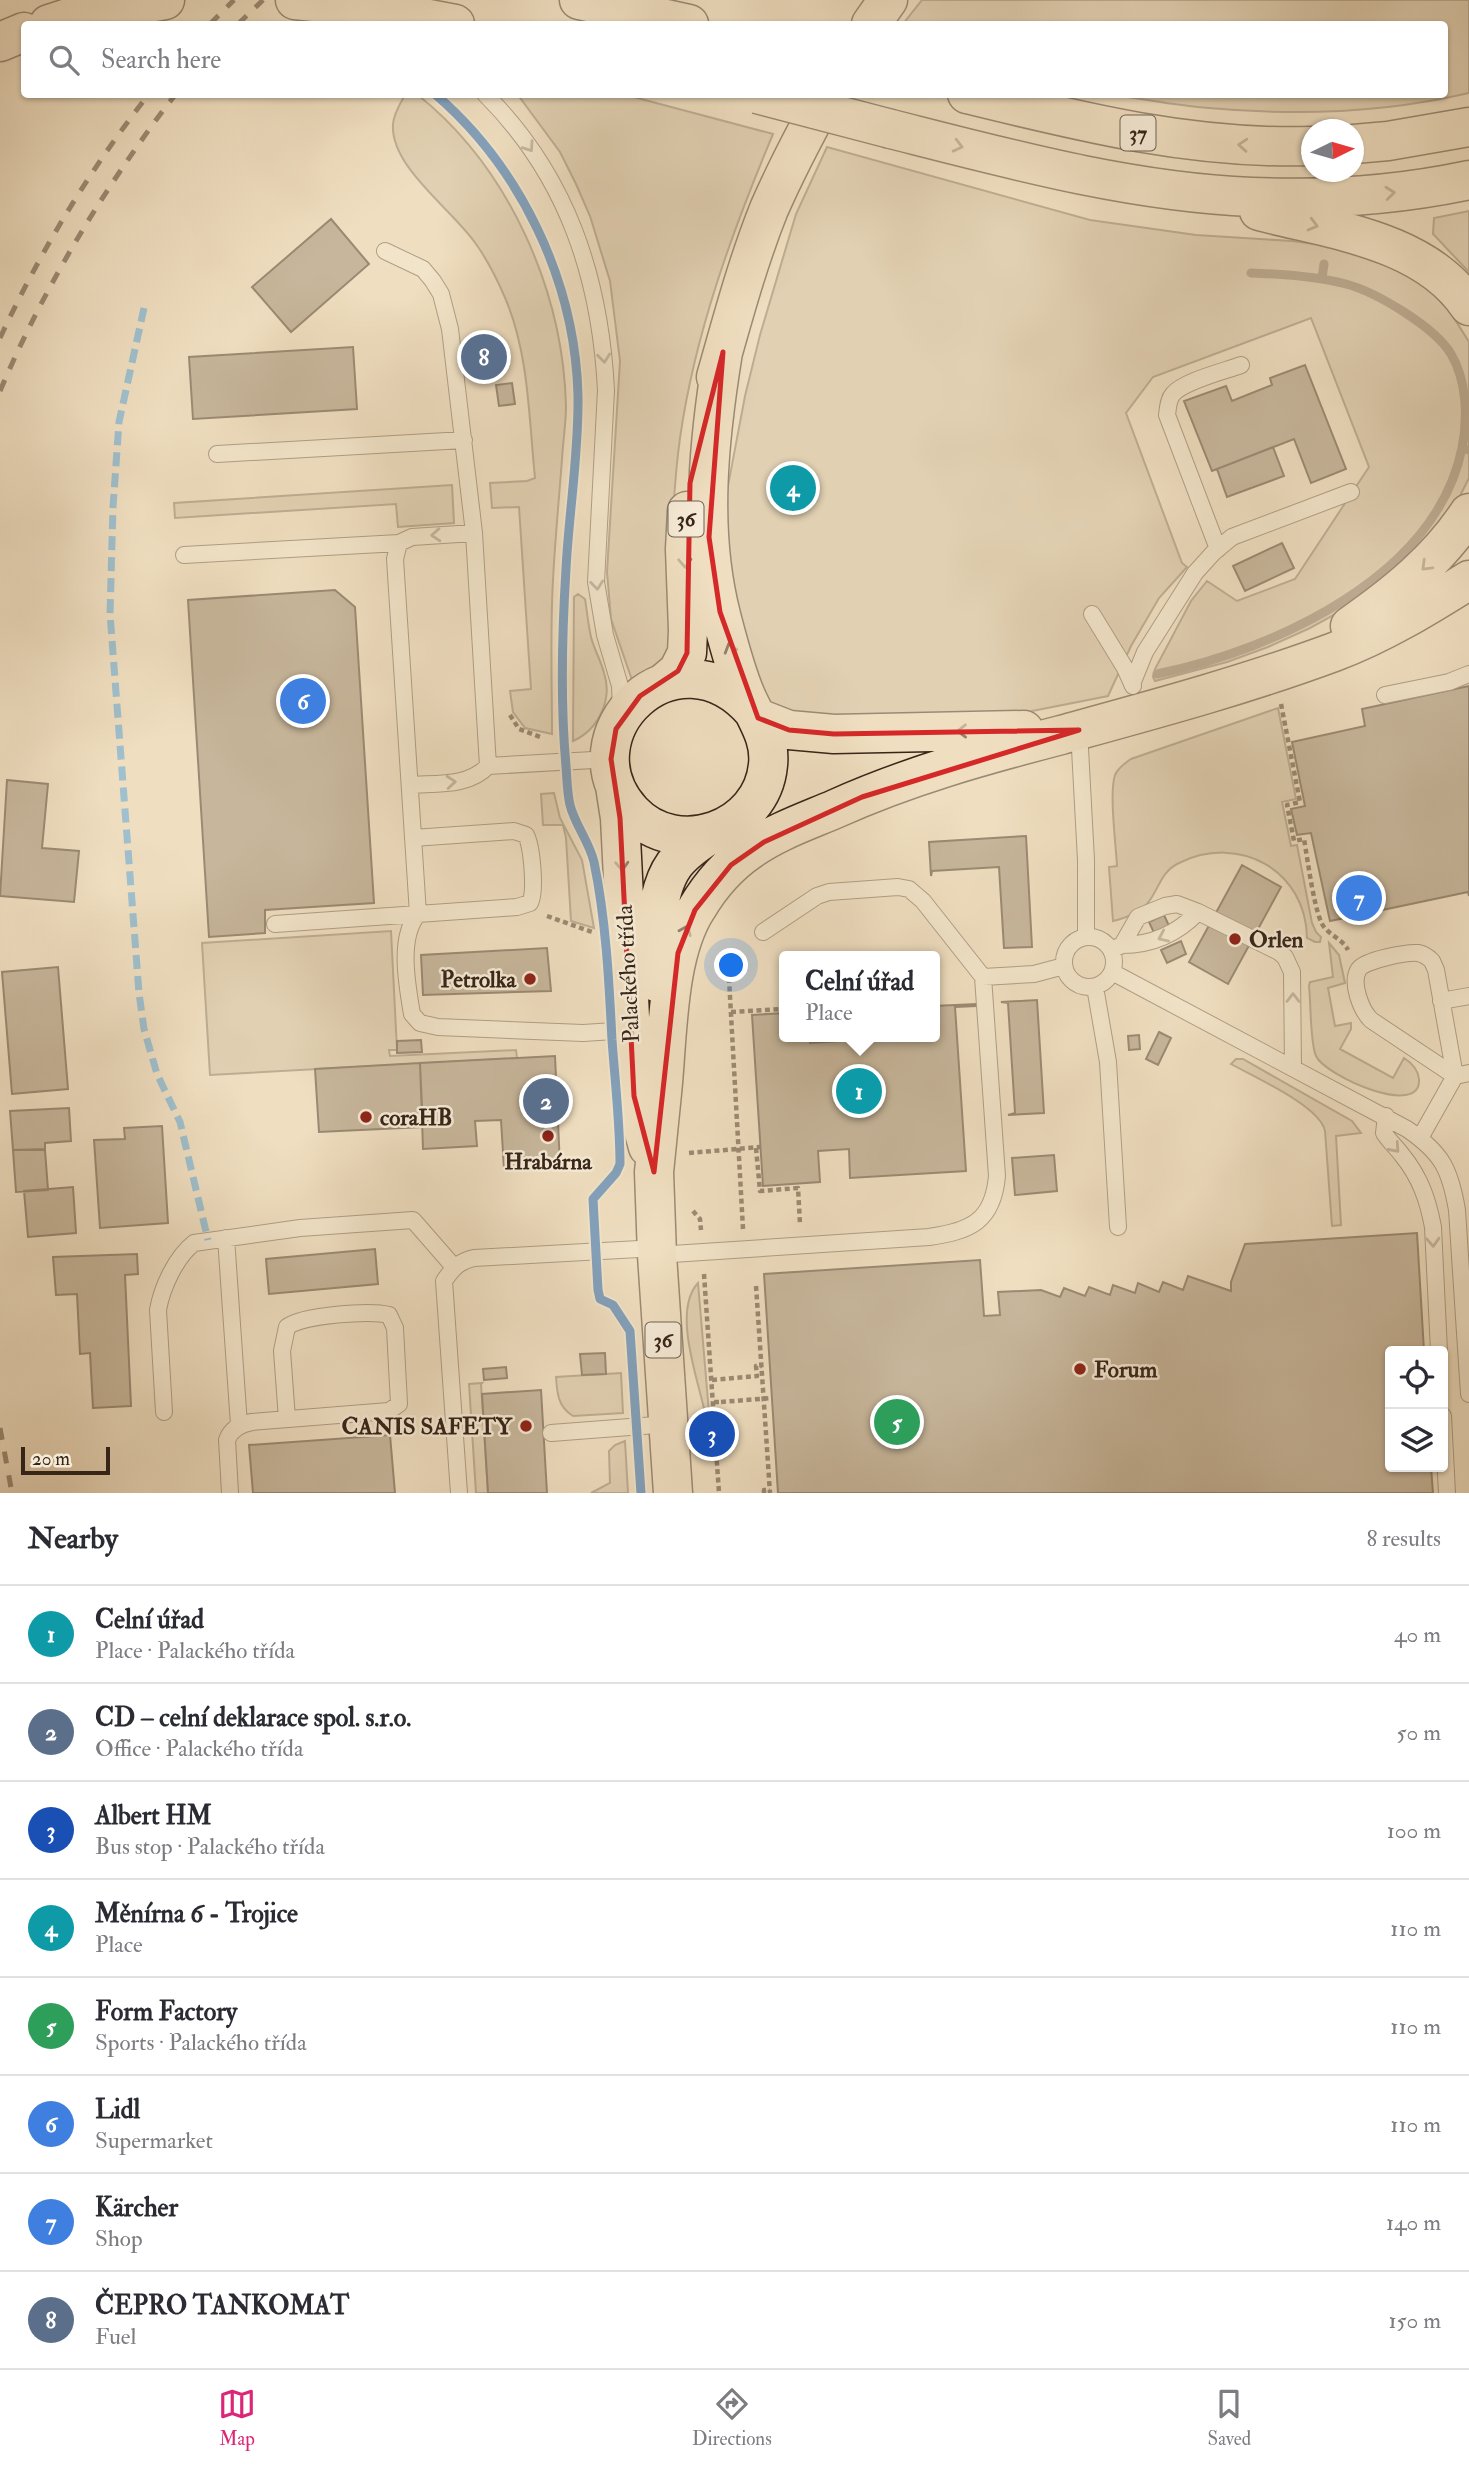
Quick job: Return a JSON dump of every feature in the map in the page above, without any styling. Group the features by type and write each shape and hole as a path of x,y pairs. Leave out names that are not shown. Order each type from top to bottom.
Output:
{"main road":[{"path":"60,21 165,0"},
{"path":"579,0 675,21"},
{"path":"873,21 888,0"},
{"path":"306,1 395,12 440,21"},
{"path":"0,41 21,33"},
{"name":"37","path":"772,98 1080,174 1175,189 1251,197 1326,197 1409,191 1469,180"},
{"path":"825,98 789,164 769,210 723,352 713,427 708,496 709,537 720,612 741,682 756,715 789,730 834,734 1079,730"},
{"name":"37","path":"984,98 1129,132 1251,146 1301,146"},
{"path":"1364,143 1469,127"},
{"path":"1175,189 1389,247 1433,268 1448,280 1469,306"},
{"name":"36","path":"613,754 622,717 635,701 678,671 687,653 685,549 690,483 703,420 723,352"},
{"path":"1199,695 1268,669 1342,631 1422,571 1469,513"},
{"path":"662,1093 678,953 695,910 718,879 750,849 862,797 971,759 1079,730 1135,698 1199,695 1305,662 1358,642 1400,621 1469,580"},
{"name":"36","path":"665,682 693,678 707,680 733,692 756,715 766,738 768,752 765,780 752,806 731,825 715,832"},
{"path":"613,754 616,786 628,807 657,830 681,836 715,832 841,782 900,768 971,759"},
{"name":"Palackého třída","path":"613,754 620,818 634,1096 668,1162"},
{"name":"Palackého třída","path":"673,1493 657,1252 668,1162 655,957 664,886 674,865 688,851 715,832"}],"lane":[{"path":"306,1 370,21"},
{"path":"410,785 462,782 480,774 488,766 566,762 613,754 621,712 620,686 605,635 596,582 606,390 594,296 584,256 558,192 523,137 489,98"},
{"path":"385,251 423,270 441,295 450,329 474,533 488,766"},
{"path":"1218,549 1167,415 1168,403 1174,393 1185,386 1241,365"},
{"path":"217,454 464,440"},
{"path":"1135,698 1145,652 1195,573 1218,549 1232,537 1351,492"},
{"path":"184,555 399,543 412,537 474,533"},
{"path":"399,543 395,559 418,914 408,928 406,953 412,1014 421,1023 439,1027 583,1033 630,1030"},
{"path":"1092,614 1125,668 1135,698"},
{"path":"1384,695 1469,674"},
{"path":"1079,730 1086,860 1086,937"},
{"path":"275,924 517,907 530,903 533,892 530,845 526,835 514,831 413,838"},
{"path":"459,1493 444,1281 462,1261 474,1258 657,1252 702,1254 945,1234 971,1226 987,1212 993,1202 997,1176 983,977 923,901 909,889 898,887 829,892 817,896 762,932"},
{"path":"1198,912 1183,928 1150,943 1116,948 1101,939 1086,937 1074,942 1064,960 1066,972 1075,983 1088,987 1102,983 1112,972 1116,948 1141,915 1177,904 1198,912 1273,948 1285,957 1290,966 1294,989 1293,1067"},
{"path":"1420,1138 1462,1075 1441,1001 1436,970 1427,956 1409,954 1362,965 1357,973 1360,1003 1364,1013 1371,1020 1462,1075"},
{"path":"983,977 1034,974 1064,966"},
{"path":"1112,972 1386,1116 1420,1138 1444,1162 1455,1200 1469,1394"},
{"path":"1095,986 1108,1062 1118,1227"},
{"path":"1441,1001 1469,996"},
{"path":"1386,1116 1384,1133 1420,1182 1430,1212 1439,1346"},
{"path":"164,1412 158,1310 164,1288 185,1250 194,1243 300,1228 412,1220 454,1267"},
{"path":"226,1238 239,1425"},
{"path":"230,1493 227,1440 229,1434 239,1425 388,1411 399,1404 395,1328 389,1315 376,1313 306,1318 287,1327 282,1351 287,1419"},
{"path":"551,1433 669,1424"},
{"path":"1446,1472 1447,1493"}],"path":[{"path":"484,699 507,697 511,720 526,734 551,739 565,737 566,762"},
{"path":"1280,700 1300,802 1287,805 1294,841 1304,839 1321,921 1325,929 1344,943 1357,973"},
{"path":"530,903 549,917 594,933"},
{"path":"728,961 745,1250"},
{"path":"731,1012 779,1009"},
{"path":"668,1162 758,1147 760,1191 798,1188 801,1246"},
{"path":"693,1210 700,1219 719,1493"},
{"path":"756,1286 768,1492"},
{"path":"712,1380 757,1376 756,1366 762,1366"},
{"path":"714,1402 772,1398"}],"highlighted area":[{"path":"723,352 709,537 720,612 758,718 789,730 834,734 1079,730 862,797 764,842 731,865 695,910 678,953 654,1172 634,1096 620,818 611,759 616,729 640,696 678,671 687,653 690,483"}],"shaded area":[{"path":"922,0 1469,0 1469,93 1448,98 1448,21 905,21"},
{"path":"403,98 421,98 479,158 504,195 525,234 542,276 554,319 563,362 566,406 552,599 552,734 525,728 513,712 510,691 531,689 519,507 492,508 490,483 535,478 524,365 514,321 480,251 401,156 393,124"},
{"path":"520,98 637,98 773,134 717,283 687,399 674,492 670,656 632,680 611,619 607,572 620,361 610,281 590,216 560,152"},
{"path":"1134,98 1446,98 1340,111 1274,112 1197,107"},
{"path":"827,147 1090,220 1196,235 1331,246 1398,269 1428,289 1449,310 1469,342 1469,478 1458,500 1416,553 1352,605 1268,647 1227,662 1155,681 1155,669 1191,601 1207,581 1237,601 1295,579 1369,467 1311,318 1153,377 1126,413 1182,563 1187,567 1159,598 1131,646 1108,696 1027,712 829,724 769,705 752,672 727,553 727,491 760,335 796,214"},
{"path":"1469,211 1469,272 1433,234 1434,218"},
{"path":"452,485 454,523 398,527 396,504 175,518 174,503"},
{"path":"578,594 585,599 591,637 604,673 606,693 605,703 596,722 590,730 573,741 574,597"},
{"path":"1278,708 1296,799 1282,802 1291,846 1297,845 1312,923 1321,937 1320,942 1307,938 1304,914 1295,894 1282,877 1266,864 1246,856 1225,853 1202,855 1179,863 1168,871 1143,907 1131,915 1113,921 1109,867 1117,866 1113,783 1118,770 1131,759"},
{"path":"554,793 560,818 582,860 594,928 571,921 563,825 543,825 541,794"},
{"path":"391,931 397,1050 389,1050 390,1056 516,1050 517,1058 210,1075 202,943"},
{"path":"1329,943 1339,955 1345,983 1328,988 1335,1026 1351,1023 1351,1029 1340,1049 1393,1078 1404,1058 1417,1072 1419,1079 1416,1090 1405,1095 1390,1095 1372,1090 1336,1074 1316,1056 1309,986 1310,982 1333,977"},
{"path":"1236,1059 1243,1059 1352,1121 1361,1133 1336,1136 1341,1225 1332,1226 1325,1131 1320,1121 1285,1093 1231,1064"},
{"path":"698,1283 709,1413 705,1413 687,1327 687,1310"},
{"path":"621,1373 623,1413 573,1416 561,1404 556,1377"},
{"path":"482,1383 488,1493 476,1493 469,1384"},
{"path":"625,1441 628,1493 591,1493 610,1483 609,1451"}],"building":[{"path":"331,219 369,264 291,332 252,287"},
{"path":"353,347 357,409 193,419 189,357"},
{"path":"1305,365 1346,469 1311,483 1294,439 1212,471 1184,401 1226,386 1232,401 1272,385 1270,378"},
{"path":"512,383 515,404 499,406 496,385"},
{"path":"1273,447 1284,476 1227,497 1217,469"},
{"path":"780,475 808,477 806,500 778,498"},
{"path":"1282,543 1294,568 1245,591 1233,566"},
{"path":"335,590 355,607 374,903 265,910 265,933 209,937 188,600"},
{"path":"1469,686 1469,896 1468,892 1330,921 1311,833 1297,835 1291,809 1305,806 1292,742 1365,726 1362,709"},
{"path":"7,780 48,784 42,848 79,851 74,902 0,896"},
{"path":"1026,836 1032,947 1004,948 999,867 932,871 931,876 929,842"},
{"path":"1242,865 1281,887 1228,984 1189,962"},
{"path":"1164,915 1170,928 1155,935 1149,922"},
{"path":"1181,941 1186,954 1167,963 1161,950"},
{"path":"547,948 551,991 423,995 421,955"},
{"path":"58,967 68,1089 12,1094 2,972"},
{"path":"1037,1000 1044,1113 1008,1115 1015,1113 1008,1003 1001,1002"},
{"path":"976,1004 955,1007 966,1171 850,1178 849,1149 818,1151 820,1182 763,1186 752,1015 779,1013 779,1042 940,1042 940,1006"},
{"path":"1159,1032 1171,1038 1158,1065 1146,1059"},
{"path":"1139,1035 1140,1049 1129,1050 1128,1036"},
{"path":"421,1040 422,1052 397,1053 397,1041"},
{"path":"555,1056 560,1166 504,1169 501,1120 475,1121 477,1146 423,1149 420,1063"},
{"path":"420,1063 423,1127 319,1132 315,1069"},
{"path":"69,1108 71,1141 45,1143 45,1149 13,1150 10,1111"},
{"path":"162,1126 168,1223 100,1228 94,1140 125,1139 124,1128"},
{"path":"13,1150 45,1150 48,1190 16,1192"},
{"path":"1054,1155 1057,1191 1015,1195 1012,1158"},
{"path":"73,1187 76,1233 28,1237 24,1191"},
{"name":"Forum","path":"1417,1233 1424,1346 1385,1346 1385,1472 1431,1472 1433,1493 778,1493 764,1274 980,1260 984,1316 1000,1315 998,1292 1041,1290 1060,1297 1064,1288 1085,1296 1089,1287 1110,1295 1113,1285 1135,1293 1138,1283 1159,1292 1163,1282 1183,1290 1188,1276 1231,1291 1231,1282 1245,1244"},
{"path":"375,1249 378,1284 269,1294 266,1259"},
{"path":"137,1254 138,1274 125,1275 131,1406 93,1408 90,1353 80,1354 77,1294 56,1295 53,1257"},
{"path":"605,1353 606,1374 582,1375 580,1354"},
{"path":"506,1367 507,1378 484,1380 483,1369"},
{"path":"541,1390 547,1493 488,1493 482,1394"},
{"path":"390,1435 395,1493 253,1493 249,1445"}],"waterway":[{"path":"1322,278 1324,264"},
{"path":"1251,273 1298,276 1346,284 1373,295 1419,322 1443,344 1456,365 1463,388 1465,412 1462,448 1469,450"},
{"path":"1157,674 1203,663 1250,647 1298,626 1344,600 1385,570 1420,534 1446,494 1462,448"}],"railway":[{"path":"213,21 234,0"},
{"path":"241,21 263,0"},
{"path":"0,338 67,212 146,98"},
{"path":"0,391 27,332 73,246 125,164 173,98"},
{"path":"0,1428 12,1493"}],"marked path":[{"path":"144,308 119,422 110,614 144,1029 157,1074 180,1122 208,1240"}],"cycle path":[{"path":"439,98 493,156 538,230 554,269 575,352 578,417 563,618 564,741 570,805 592,854 601,906 618,1118 620,1164 616,1173 593,1199 598,1290 600,1299 613,1305 630,1331 641,1493"}],"place":[{"name":"ČEPRO TANKOMAT","path":"484,357"},
{"name":"Měnírna 6 - Trojice","path":"793,488"},
{"name":"Lidl","path":"303,701"},
{"name":"Kärcher","path":"1359,898"},
{"name":"Orlen","path":"1235,939"},
{"name":"Petrolka","path":"530,979"},
{"name":"Celní úřad","path":"859,1091"},
{"name":"CD – celní deklarace spol. s.r.o.","path":"546,1101"},
{"name":"coraHB","path":"366,1117"},
{"name":"Hrabárna","path":"548,1136"},
{"name":"Forum","path":"1080,1369"},
{"name":"Form Factory","path":"897,1422"},
{"name":"CANIS SAFETY","path":"526,1426"},
{"name":"Albert HM","path":"712,1434"}]}
